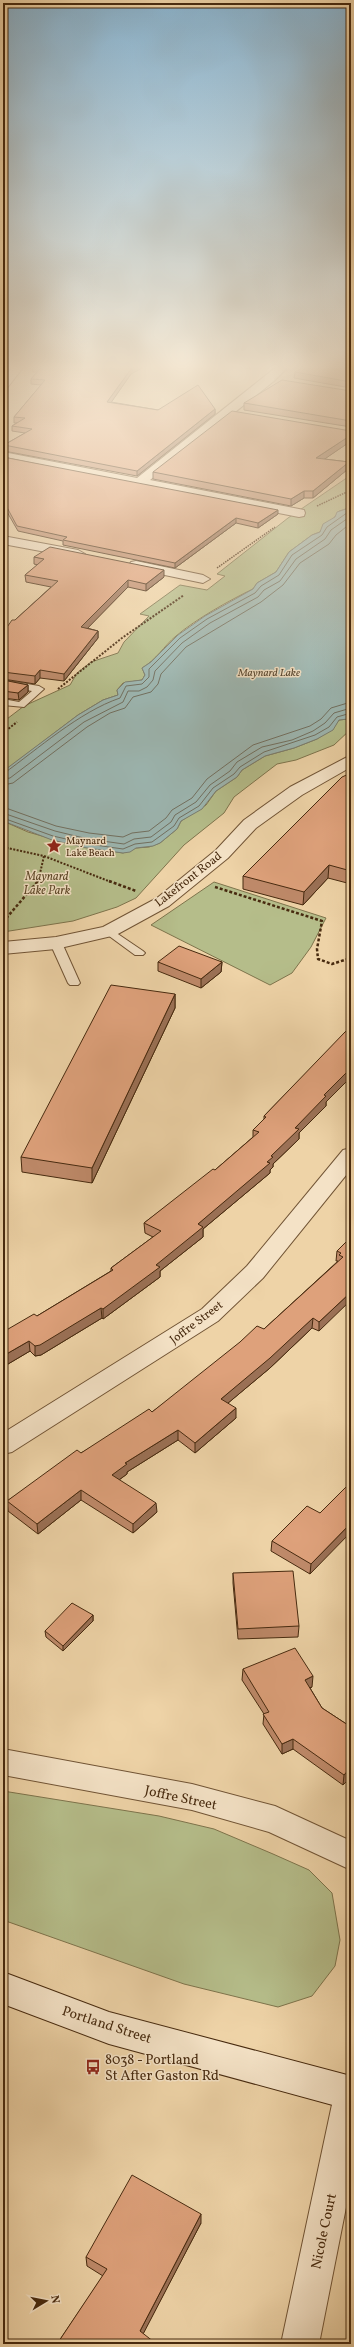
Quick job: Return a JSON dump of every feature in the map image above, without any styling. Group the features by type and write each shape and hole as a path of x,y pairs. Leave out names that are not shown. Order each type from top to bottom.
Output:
{"street":[{"path":"95,474 299,513"},
{"path":"140,482 151,474"},
{"path":"3,540 17,541 95,557"},
{"path":"126,563 203,579"},
{"name":"Lakefront Road","path":"3,948 56,943 108,931 163,902 222,854 250,824 296,791 351,760"},
{"name":"Joffre Street","path":"3,1445 154,1352 210,1315 255,1272 351,1155"},
{"name":"Joffre Street","path":"3,1762 192,1797 274,1820 351,1856"},
{"name":"Portland Street","path":"3,1988 109,2028 351,2094"},
{"name":"Nicole Court","path":"300,2344 351,2094"}],"lane":[{"path":"3,683 39,688 21,705 3,702"},
{"path":"108,931 139,953"},
{"path":"56,943 74,983"}],"path":[{"path":"54,692 122,638 179,599 203,579 278,525 299,513 323,504 351,490"},
{"path":"3,733 20,720"},
{"path":"3,847 44,856 163,902"},
{"path":"3,922 38,882 44,856"},
{"path":"190,880 322,921 317,949 318,959 332,964 351,958"}],"green space":[{"path":"351,475 351,503 346,509 339,511 320,532 312,535 289,552 276,572 257,583 253,589 213,610 176,636 152,661 142,668 145,675 142,680 123,683 117,690 118,695 103,700 78,715 3,772 3,722 24,706 70,685 77,673 91,662 118,653 124,642 149,616 140,614 180,585 207,590 225,576 217,574 288,518"},
{"name":"Maynard Lake Park","path":"351,715 351,729 334,745 296,760 277,764 234,797 224,813 184,845 136,898 117,907 73,921 3,932 3,821 28,832 70,844 123,853 136,848 149,847 160,843 177,829 181,821 206,805 216,791 237,777 242,770 265,756 294,748 317,739 333,728 339,720 348,719"},
{"path":"214,882 326,918 311,947 292,973 270,985 151,925"},
{"path":"3,1791 159,1816 214,1829 309,1870 332,1893 340,1940 335,1966 312,1996 278,2007 184,1984 3,1920"}],"water":[{"name":"Maynard Lake","path":"351,503 351,715 348,719 339,720 333,730 317,739 294,748 265,756 242,770 237,777 216,791 202,809 181,821 177,829 160,843 153,846 136,848 130,852 123,853 87,848 52,840 3,821 3,772 6,769 78,715 103,700 118,695 117,690 125,682 142,680 145,675 142,668 151,662 178,635 205,616 253,589 257,583 276,572 289,552 312,535 320,532 323,524 335,517 337,512 346,509"}],"building":[{"path":"3,474 89,474 278,510 258,523 236,518 175,563 63,540 67,537 17,526 3,500"},
{"path":"161,474 335,474 313,491 304,491 291,499"},
{"path":"50,547 164,570 146,584 128,580 81,627 98,631 64,674 40,670 35,676 3,672 3,633 12,620 15,620 58,581 25,575 44,559 34,557"},
{"path":"3,680 28,685 18,693 3,691"},
{"path":"351,773 351,871 329,865 304,892 243,876 342,777"},
{"path":"179,946 222,962 201,979 158,962"},
{"path":"111,985 175,994 92,1168 21,1157"},
{"path":"3,1020 6,1053 3,1053"},
{"path":"351,1027 351,1068 324,1095 326,1096 295,1128 299,1129 271,1156 273,1157 267,1162 270,1163 198,1224 203,1227 156,1265 160,1267 103,1309 101,1308 40,1345 35,1346 29,1341 3,1356 3,1332 34,1314 37,1316 113,1270 111,1268 161,1231 144,1223 213,1169 215,1170 259,1132 253,1130 266,1117 264,1116"},
{"path":"351,1237 351,1292 319,1322 313,1318 270,1358 221,1399 236,1408 195,1443 178,1430 125,1463 127,1464 112,1475 156,1503 133,1524 81,1490 37,1524 7,1501 77,1450 81,1453 149,1409 152,1412 240,1342 257,1326 264,1329 343,1257 339,1255 341,1253 337,1251"},
{"path":"351,1482 351,1523 311,1564 272,1541 307,1506 320,1513"},
{"path":"293,1571 299,1626 238,1629 233,1573"},
{"path":"72,1603 93,1615 63,1646 45,1631"},
{"path":"295,1648 313,1676 305,1680 322,1708 351,1727 351,1767 344,1775 293,1739 282,1744 263,1714 269,1712 243,1669"},
{"path":"132,2175 201,2214 140,2331 154,2342 152,2344 57,2344 107,2269 86,2257"}],"place":[{"name":"Maynard Lake Beach","path":"54,846"},
{"name":"8038 - Portland St After Gaston Rd","path":"93,2067"}]}
